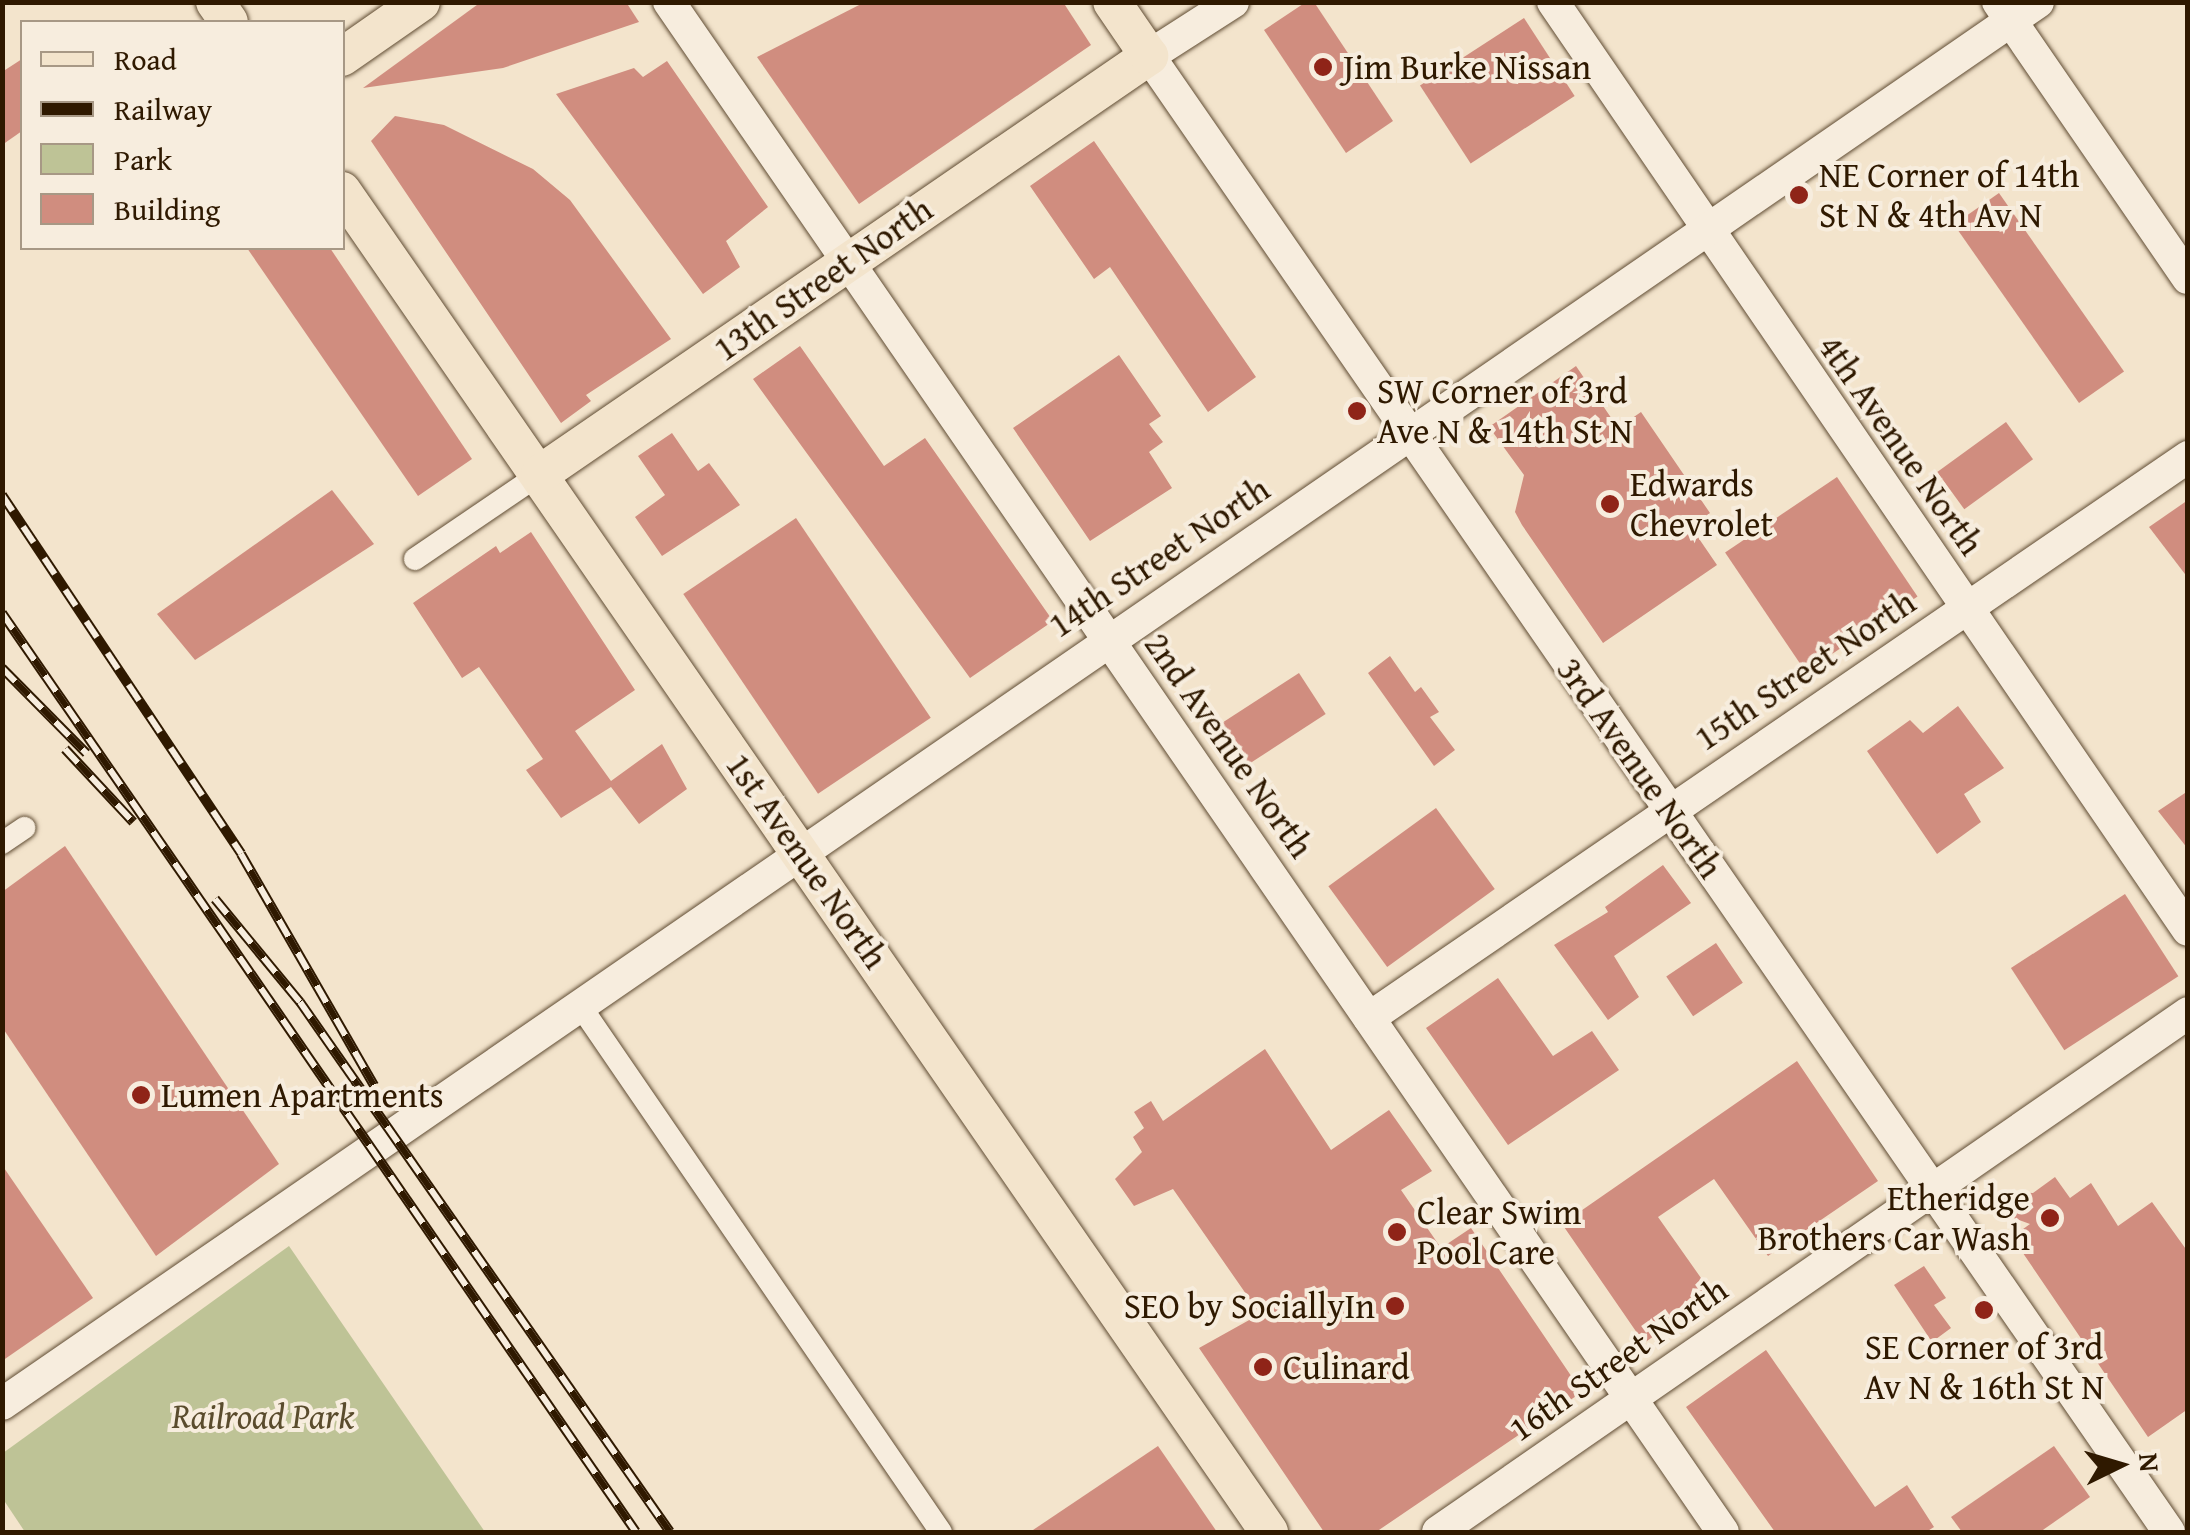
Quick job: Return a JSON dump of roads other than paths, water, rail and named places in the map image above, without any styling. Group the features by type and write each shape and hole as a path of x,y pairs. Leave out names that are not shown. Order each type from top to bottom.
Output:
{"main road":[{"path":"345,55 421,2"},
{"name":"3rd Avenue North","path":"1112,2 1149,56"},
{"name":"13th Street North","path":"540,474 1149,56"},
{"name":"1st Avenue North","path":"345,195 800,854 1020,1164 1269,1532"}],"street":[{"name":"2nd Avenue North","path":"669,2 1724,1532"},
{"name":"13th Street North","path":"1149,56 1233,2"},
{"name":"4th Avenue North","path":"1553,2 1706,232 2188,930"},
{"name":"14th Street North","path":"2,1404 1108,639 1706,232 2004,12 2038,2"},
{"path":"2004,12 2188,278"},
{"name":"3rd Avenue North","path":"1149,56 2169,1532"},
{"name":"15th Street North","path":"1369,1018 2188,456"},
{"name":"13th Street North","path":"415,559 540,474"},
{"path":"2,842 24,828"},
{"path":"579,1004 941,1532"},
{"name":"16th Street North","path":"1438,1532 2188,1013"}],"railway":[{"path":"2,495 241,854 374,1085"},
{"path":"2,613 636,1532"},
{"path":"2,668 86,753"},
{"path":"65,749 133,822"},
{"path":"215,899 300,1002 670,1532"}],"place":[{"name":"Jim Burke Nissan","path":"1323,67"},
{"name":"NE Corner of 14th St N & 4th Av N","path":"1799,195"},
{"name":"SW Corner of 3rd Ave N & 14th St N","path":"1357,411"},
{"name":"Edwards Chevrolet","path":"1610,504"},
{"name":"Lumen Apartments","path":"141,1095"},
{"name":"Etheridge Brothers Car Wash","path":"2050,1218"},
{"name":"Clear Swim Pool Care","path":"1397,1232"},
{"name":"SEO by SociallyIn","path":"1395,1306"},
{"name":"SE Corner of 3rd Av N & 16th St N","path":"1984,1310"},
{"name":"Culinard","path":"1263,1367"}],"park label":[{"name":"Railroad Park","path":"263,1416"}]}
